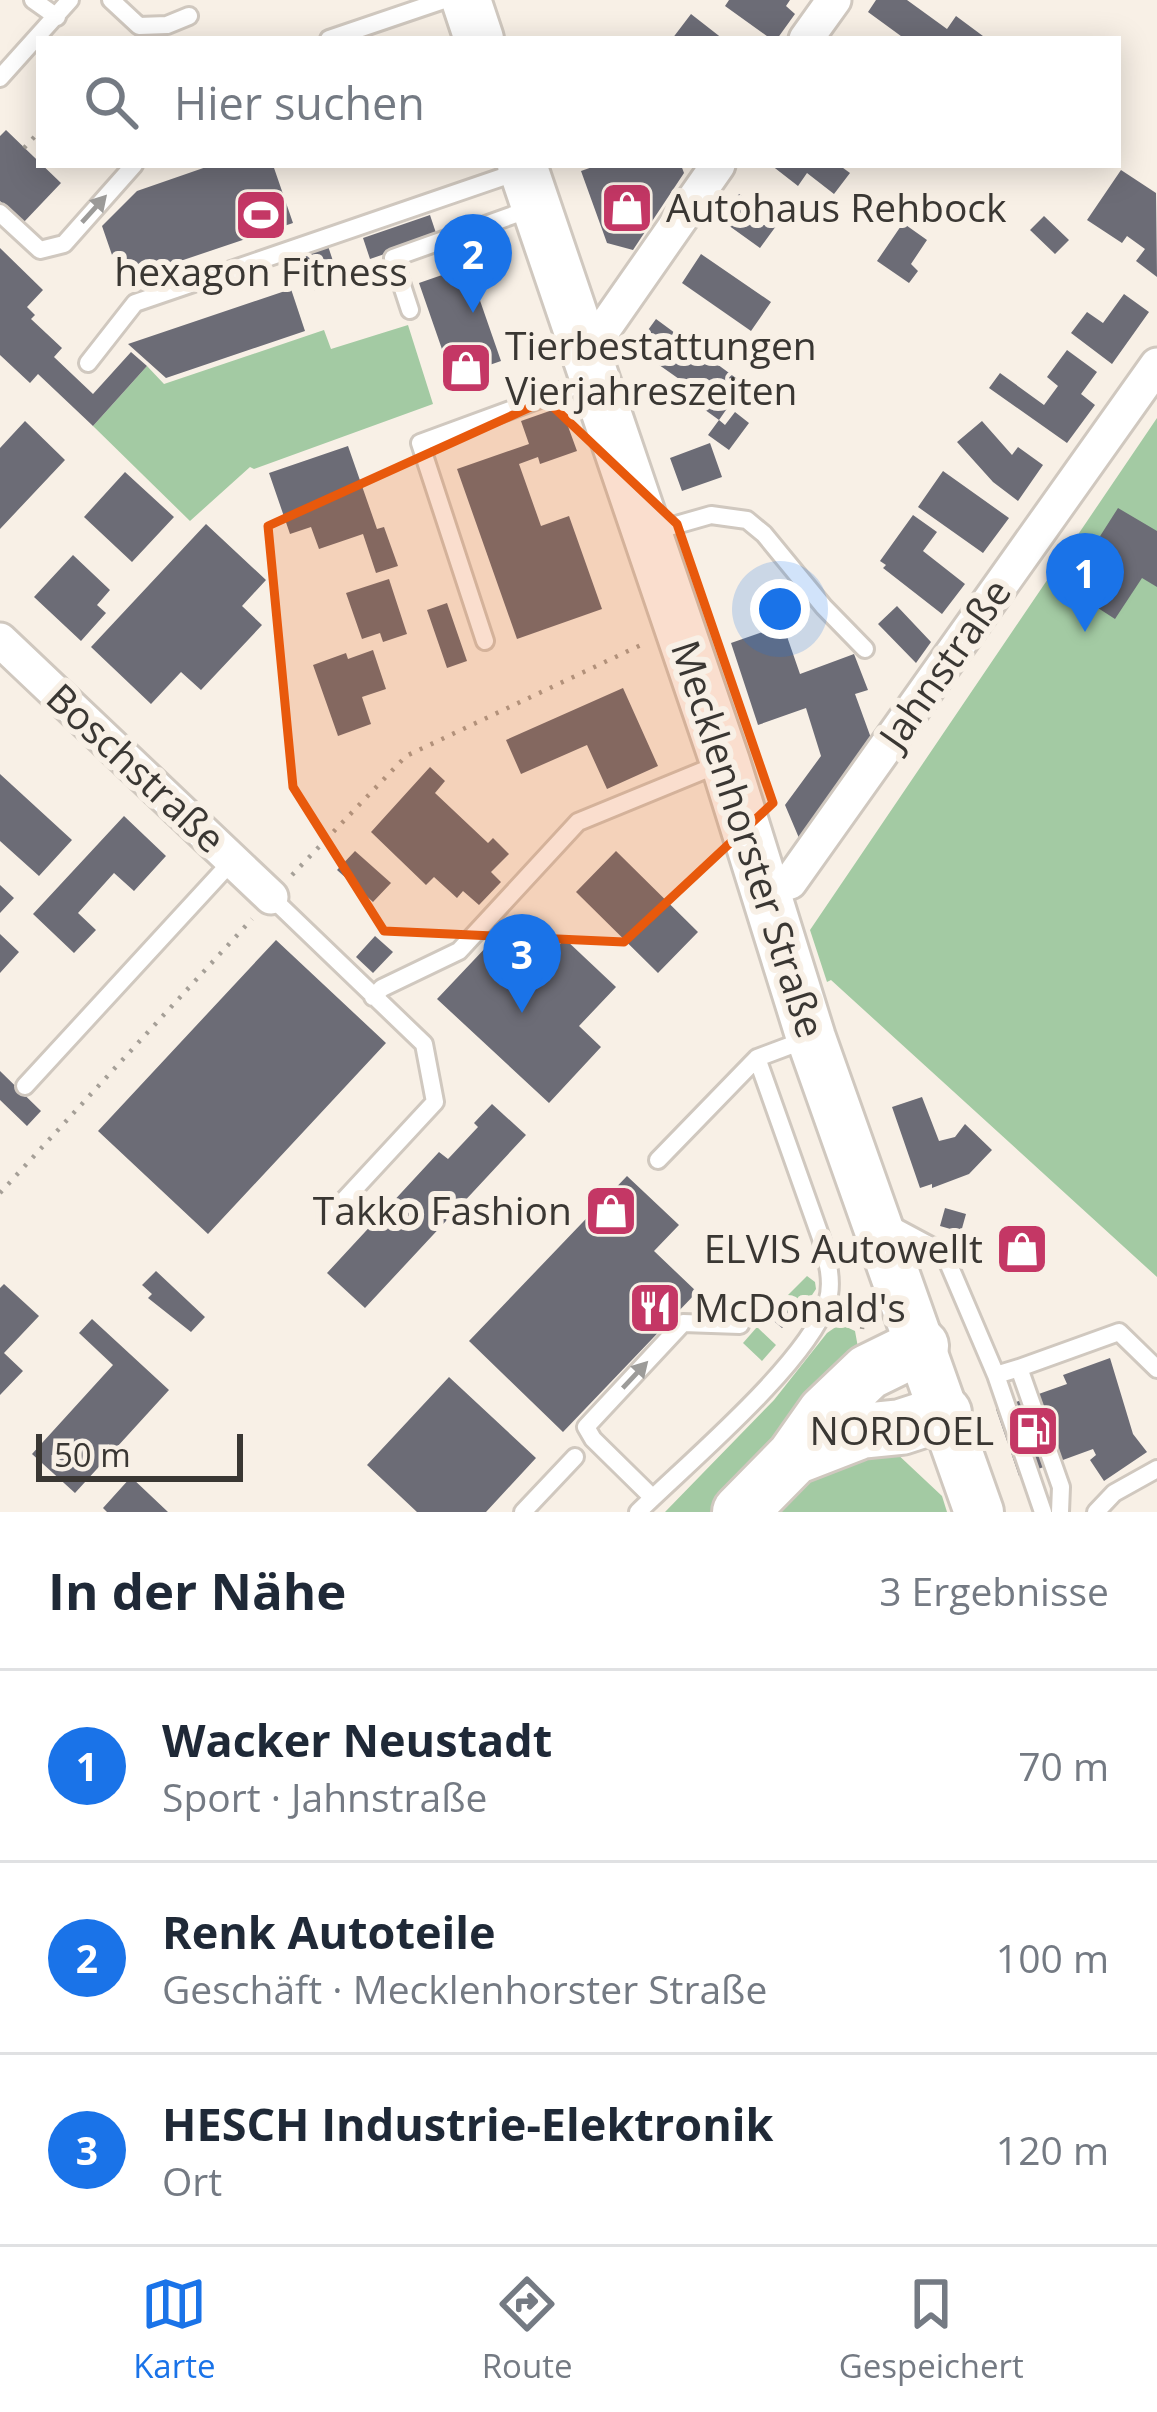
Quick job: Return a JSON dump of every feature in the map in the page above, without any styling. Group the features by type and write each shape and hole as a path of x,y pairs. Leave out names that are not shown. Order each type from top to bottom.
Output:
{"highway":[{"path":"740,1512 794,1457 825,1413 868,1372 921,1346"},
{"path":"794,1457 861,1431 901,1427 944,1413"}],"main road":[{"path":"466,0 478,36"},
{"name":"Mecklenhorster Straße","path":"527,180 812,1038 979,1512"}],"street":[{"path":"808,36 834,0"},
{"path":"589,359 603,330 716,168"},
{"name":"Jahnstraße","path":"765,890 790,882 1157,365"},
{"name":"Boschstraße","path":"0,640 272,897"}],"lane":[{"path":"33,0 57,17"},
{"path":"39,36 70,0"},
{"path":"111,0 139,26 167,25 189,16"},
{"path":"338,36 444,0"},
{"path":"4,74 36,40"},
{"path":"0,213 40,250 64,244 128,172"},
{"path":"410,310 393,258 527,180"},
{"path":"88,363 135,303 527,180"},
{"path":"485,641 420,443 589,359"},
{"path":"648,533 697,517 746,520 764,534 824,608 865,649"},
{"path":"373,997 382,988 459,951 578,822 724,762"},
{"path":"25,1086 233,860"},
{"path":"272,897 424,1044 436,1102 334,1210"},
{"path":"658,1160 757,1058 812,1038"},
{"path":"638,1512 782,1370 812,1334 829,1298 829,1267 821,1238 757,1058"},
{"path":"875,1216 944,1253 996,1375 1043,1512"},
{"path":"652,1497 586,1427 683,1323 740,1324"},
{"path":"996,1375 1119,1332 1157,1369"},
{"path":"1019,1368 1061,1486 1060,1512"},
{"path":"523,1512 575,1457"},
{"path":"1096,1512 1114,1493 1157,1469"}],"path":[{"path":"24,148 36,135"},
{"path":"0,1193 406,756 655,638"}],"highlighted area":[{"path":"546,400 677,524 773,803 624,942 384,931 293,787 268,526"}],"green space":[{"path":"408,325 433,404 250,467 190,521 93,426 147,366 164,384 324,330 331,349"},
{"path":"1157,418 1157,1277 831,980 827,982 810,930"},
{"path":"807,1276 816,1289 796,1319 779,1304"},
{"path":"840,1324 855,1331 859,1353 718,1512 665,1512 774,1400 827,1333"},
{"path":"757,1327 776,1345 762,1361 743,1343"},
{"path":"893,1450 942,1496 947,1512 762,1512 802,1472"}],"building":[{"path":"729,0 790,0 786,6 795,14 779,36 767,36 725,6"},
{"path":"876,0 907,0 947,29 956,16 983,36 901,36 868,12"},
{"path":"691,14 719,36 674,36"},
{"path":"6,130 36,159 36,168 45,168 61,183 23,223 0,201 0,136"},
{"path":"203,168 274,168 293,223 121,281 102,226 137,191"},
{"name":"Autohaus Rehbock","path":"682,168 684,173 633,250 607,243 581,171"},
{"path":"775,168 843,168 850,173 834,194 807,173 798,186"},
{"path":"1121,170 1156,193 1157,277 1136,261 1145,249 1127,236 1122,243 1087,220"},
{"path":"739,194 779,222 760,248 721,220"},
{"path":"430,215 437,236 370,259 363,238"},
{"path":"1044,216 1069,240 1055,254 1030,230"},
{"path":"903,223 927,240 911,264 918,271 909,283 877,261"},
{"path":"328,246 340,282 315,291 303,255"},
{"path":"0,248 43,290 27,307 35,315 31,319 62,348 54,357 93,394 131,352 147,366 93,426 38,374 30,383 0,355"},
{"path":"701,254 771,302 751,331 682,283"},
{"path":"468,266 501,361 452,378 419,283"},
{"path":"291,289 305,331 166,378 128,344"},
{"path":"1124,294 1149,312 1112,364 1071,333 1087,312 1103,323"},
{"path":"656,319 744,384 719,420 683,394 689,386 635,348"},
{"path":"1067,350 1097,372 1081,394 1095,405 1067,443 989,388 1000,373 1044,405 1058,386 1047,377"},
{"path":"561,407 577,451 540,464 538,457 519,464 541,526 569,516 602,609 517,639 457,469 529,444 521,421"},
{"path":"735,412 749,423 729,450 708,435 719,420 725,425"},
{"path":"25,421 65,460 0,529 0,448"},
{"path":"982,421 1012,455 1018,447 1043,465 1018,501 993,482 957,442"},
{"path":"710,443 722,477 682,491 670,458"},
{"path":"348,446 377,529 384,527 398,566 376,573 363,534 319,549 311,527 290,534 269,473"},
{"path":"943,471 1009,518 983,553 918,507"},
{"path":"125,472 174,517 132,562 84,517"},
{"path":"1118,508 1157,531 1157,587 1142,578 1115,619 1067,588"},
{"path":"913,515 937,532 923,551 965,584 942,614 880,561"},
{"path":"206,524 266,580 242,606 262,625 201,690 181,672 151,704 91,647"},
{"path":"73,555 110,590 97,605 106,613 81,641 34,597"},
{"path":"389,579 407,634 383,642 380,633 362,639 346,593"},
{"path":"447,603 467,661 447,668 427,610"},
{"path":"897,606 931,642 916,663 878,624"},
{"path":"783,625 800,674 854,654 868,690 855,694 871,738 799,838 785,805 821,756 806,708 758,725 731,643"},
{"path":"373,650 386,689 362,697 371,724 338,736 313,665 346,653 348,659"},
{"path":"623,688 658,766 607,789 587,745 521,774 506,740"},
{"path":"430,767 445,781 435,793 488,843 493,838 509,854 491,872 501,882 479,905 463,891 457,898 434,877 426,885 371,832"},
{"path":"0,774 72,840 39,876 0,841"},
{"path":"124,816 166,856 134,891 114,873 78,913 96,930 74,953 33,914"},
{"path":"355,851 391,883 373,902 337,870"},
{"path":"616,851 698,932 658,973 576,892"},
{"path":"0,885 14,898 0,913"},
{"path":"0,934 19,952 0,973"},
{"path":"375,936 393,952 373,973 356,957"},
{"path":"565,939 616,987 579,1026 601,1047 549,1103 437,999 490,943 528,978"},
{"path":"276,940 386,1043 208,1234 98,1131"},
{"path":"0,1071 41,1111 27,1126 0,1100"},
{"path":"922,1097 939,1141 955,1137 965,1124 992,1150 969,1174 932,1188 932,1184 920,1188 892,1107"},
{"path":"492,1104 526,1135 365,1308 327,1273 439,1152 448,1159"},
{"path":"627,1176 679,1225 654,1251 697,1292 563,1432 469,1341"},
{"path":"945,1208 966,1214 961,1232 940,1226"},
{"path":"1023,1232 1041,1242 1031,1261 1013,1251"},
{"path":"156,1271 205,1317 191,1332 148,1298 152,1294 142,1285"},
{"path":"4,1284 39,1316 4,1353 23,1371 0,1395 0,1288"},
{"path":"779,1304 793,1316 782,1328 768,1316"},
{"path":"92,1319 169,1390 75,1493 32,1454 113,1365 79,1333"},
{"path":"1110,1358 1133,1434 1147,1452 1104,1481 1090,1460 1096,1455 1093,1449 1019,1476 996,1409 1067,1384 1063,1375"},
{"path":"449,1377 536,1458 486,1512 417,1512 367,1465"},
{"path":"131,1477 168,1512 107,1512 103,1508"}],"place":[{"name":"Autohaus Rehbock","path":"627,208"},
{"name":"hexagon Fitness","path":"261,215"},
{"name":"Renk Autoteile","path":"473,313"},
{"name":"Tierbestattungen Vierjahreszeiten","path":"466,368"},
{"name":"Wacker Neustadt","path":"1085,632"},
{"name":"HESCH Industrie-Elektronik","path":"522,1013"},
{"name":"Takko Fashion","path":"611,1211"},
{"name":"ELVIS Autowellt","path":"1022,1249"},
{"name":"McDonald's","path":"655,1308"},
{"name":"NORDOEL","path":"1033,1431"}]}
